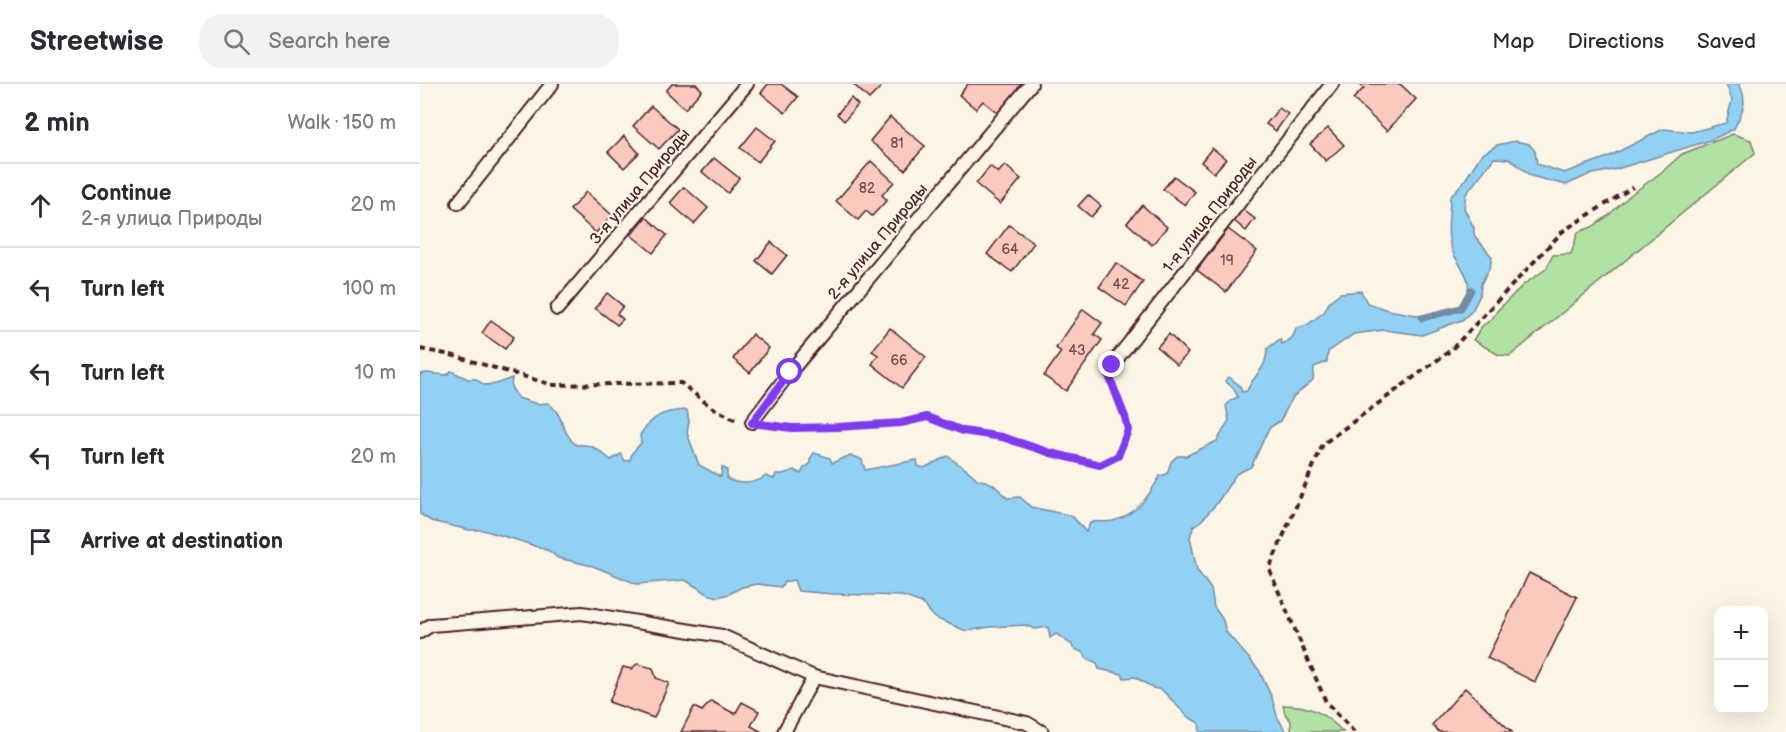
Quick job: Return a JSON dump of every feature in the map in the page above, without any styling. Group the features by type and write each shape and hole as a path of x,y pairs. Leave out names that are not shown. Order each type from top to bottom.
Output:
{"lane":[{"path":"458,203 552,84"},
{"name":"3-я улица Природы","path":"557,309 747,84"},
{"name":"2-я улица Природы","path":"752,423 790,372 1031,84"},
{"name":"1-я улица Природы","path":"1112,365 1332,84"},
{"path":"420,632 431,625 582,614 722,636 814,677 1027,723 1042,732"},
{"path":"784,732 814,677"}],"path":[{"path":"1354,732 1326,702 1269,569 1323,444 1450,350 1563,231 1633,187"},
{"path":"420,349 451,355 553,385 681,383 711,407 742,423 792,428 837,427 901,423 927,417 963,431 1002,437 1051,453 1100,465 1118,456 1128,430 1108,373 1112,365"}],"green space":[{"path":"1733,134 1751,140 1755,153 1510,356 1499,355 1473,340 1482,326 1492,319 1523,285 1546,269 1553,255 1571,254 1578,232 1592,227 1609,215 1682,154"},
{"path":"1283,705 1316,711 1343,732 1294,732"}],"water":[{"path":"1726,84 1739,84 1744,96 1743,107 1734,129 1711,140 1617,169 1588,175 1566,185 1531,176 1510,159 1494,158 1466,194 1464,208 1474,228 1474,235 1492,257 1490,267 1481,284 1480,295 1472,311 1462,320 1422,335 1384,330 1354,334 1328,352 1327,362 1314,367 1313,380 1293,397 1280,421 1269,428 1251,467 1236,474 1217,503 1194,526 1190,537 1197,570 1211,589 1214,607 1223,620 1226,632 1259,670 1272,698 1277,716 1286,732 1200,732 1199,723 1188,717 1162,690 1153,688 1135,677 1124,678 1122,674 1099,669 1097,663 1086,658 1084,653 1073,648 1056,634 1050,638 1048,627 1035,629 1025,625 966,631 935,618 922,603 902,596 798,591 794,580 784,582 781,587 757,584 742,587 718,597 708,594 685,580 637,584 593,566 558,558 549,551 520,541 483,530 469,530 431,521 420,514 420,374 447,375 451,371 468,379 476,379 484,385 496,384 512,378 511,387 518,398 537,404 548,403 557,412 567,434 576,445 591,446 611,460 621,454 625,461 630,460 632,453 641,443 640,435 660,415 687,410 689,421 687,433 699,465 721,477 722,467 727,470 727,479 732,481 752,482 766,476 774,479 776,474 794,470 801,474 810,464 814,453 830,458 832,463 853,456 862,460 865,470 917,460 918,466 924,468 948,456 978,480 994,486 1007,498 1020,497 1031,507 1073,517 1086,532 1090,523 1113,521 1135,509 1151,491 1160,476 1167,474 1171,462 1177,456 1186,456 1217,441 1229,420 1226,406 1238,397 1225,381 1229,377 1240,386 1242,392 1247,391 1262,368 1267,349 1280,339 1282,344 1289,340 1296,328 1307,325 1324,312 1330,301 1340,293 1361,291 1367,303 1388,310 1427,317 1461,308 1468,287 1467,279 1449,239 1450,197 1465,180 1481,155 1497,145 1515,141 1529,144 1535,151 1537,164 1564,173 1608,157 1663,129 1692,132 1726,123 1732,100"}],"building":[{"path":"672,84 696,84 702,90 685,109 666,91"},
{"path":"768,84 781,84 798,97 785,113 761,93"},
{"path":"853,84 882,84 883,85 869,99"},
{"path":"968,84 1022,84 999,114 983,101 976,109 959,95"},
{"path":"1359,84 1400,84 1416,99 1387,131 1353,99 1364,88"},
{"path":"851,98 858,105 844,121 837,114"},
{"path":"651,106 678,129 659,149 633,126"},
{"path":"1279,108 1288,114 1276,131 1266,124"},
{"path":"890,117 925,146 905,170 870,141"},
{"path":"757,127 775,141 758,162 740,148"},
{"path":"1328,128 1344,145 1326,161 1310,144"},
{"path":"624,136 639,153 624,168 608,152"},
{"path":"1212,148 1226,159 1214,173 1201,162"},
{"path":"714,158 739,178 728,193 702,172"},
{"path":"871,161 894,182 882,195 887,200 872,216 866,211 858,220 836,201"},
{"path":"1005,165 1021,179 1000,204 976,184 990,166 998,173"},
{"path":"1174,176 1195,192 1185,205 1163,189"},
{"path":"684,187 708,208 694,224 670,203"},
{"path":"586,192 612,215 596,233 570,210"},
{"path":"1088,195 1101,206 1091,217 1078,206"},
{"path":"1142,205 1167,227 1152,245 1127,223"},
{"path":"1242,209 1255,219 1246,231 1233,220"},
{"path":"646,217 667,235 653,253 631,235"},
{"path":"1009,225 1034,243 1012,272 987,254"},
{"path":"1228,229 1257,251 1226,292 1197,270"},
{"path":"771,242 787,255 772,274 756,261"},
{"path":"1116,263 1143,282 1126,306 1099,287"},
{"path":"607,293 623,306 617,314 623,319 617,325 595,308"},
{"path":"1083,309 1102,323 1094,334 1102,340 1066,391 1044,376 1061,352 1056,348"},
{"path":"491,320 514,337 505,349 482,333"},
{"path":"890,328 926,357 902,388 872,364 878,355 872,351"},
{"path":"752,334 769,348 750,373 733,359"},
{"path":"1169,334 1188,353 1177,365 1157,347"},
{"path":"1529,573 1577,597 1535,682 1487,658"},
{"path":"637,664 653,668 656,678 669,683 654,718 609,702 623,667 631,669"},
{"path":"1465,688 1512,732 1439,732 1432,725"},
{"path":"711,701 735,714 742,702 759,711 751,726 762,732 681,732 694,707 702,711"}],"waterway":[{"path":"1422,318 1461,308 1471,290"}],"route":[{"path":"790,372 752,423 792,428 837,427 901,423 927,417 963,431 1002,437 1051,453 1100,465 1118,456 1128,430 1108,373 1112,365"}]}
